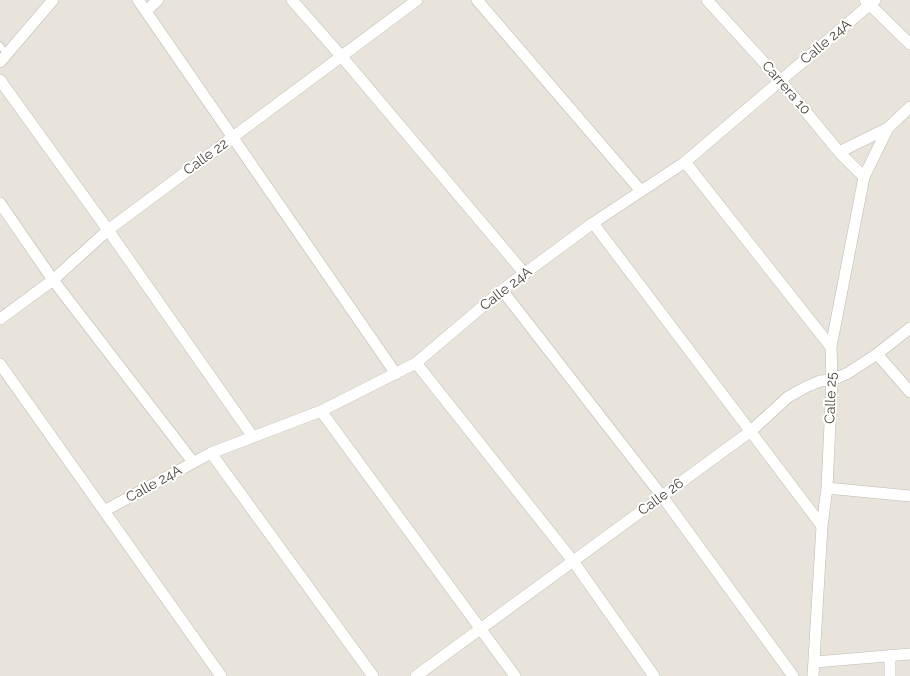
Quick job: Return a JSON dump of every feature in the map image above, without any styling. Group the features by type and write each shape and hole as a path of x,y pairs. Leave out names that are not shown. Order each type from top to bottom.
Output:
{"street":[{"path":"2,54 53,0"},
{"path":"138,0 396,374"},
{"path":"146,11 158,0"},
{"path":"292,0 525,274"},
{"name":"Calle 22","path":"0,320 53,280 108,230 417,0"},
{"path":"478,0 641,191"},
{"name":"Carrera 10","path":"707,0 780,80 839,152 864,177"},
{"path":"870,2 910,44"},
{"name":"Calle 24A","path":"104,511 211,453 321,411 416,363 502,290 593,223 685,162 870,2"},
{"path":"0,80 253,437"},
{"name":"Calle 25","path":"839,152 888,128 910,107"},
{"name":"Calle 25","path":"813,676 822,526 827,488 832,347 864,177 888,128"},
{"path":"685,162 832,347"},
{"path":"0,203 53,280 194,462"},
{"path":"593,223 822,526"},
{"path":"502,290 662,496 793,676"},
{"name":"Calle 26","path":"416,676 751,431 788,397 820,381 832,380 848,373 877,354 910,328"},
{"path":"877,354 910,392"},
{"path":"416,363 573,561 654,676"},
{"path":"0,364 221,676"},
{"path":"321,411 515,676"},
{"path":"211,453 373,676"},
{"path":"827,488 910,496"},
{"path":"815,662 910,654"},
{"path":"890,655 890,676"}],"shaded area":[{"path":"0,0 910,0 910,676 0,676"}]}
